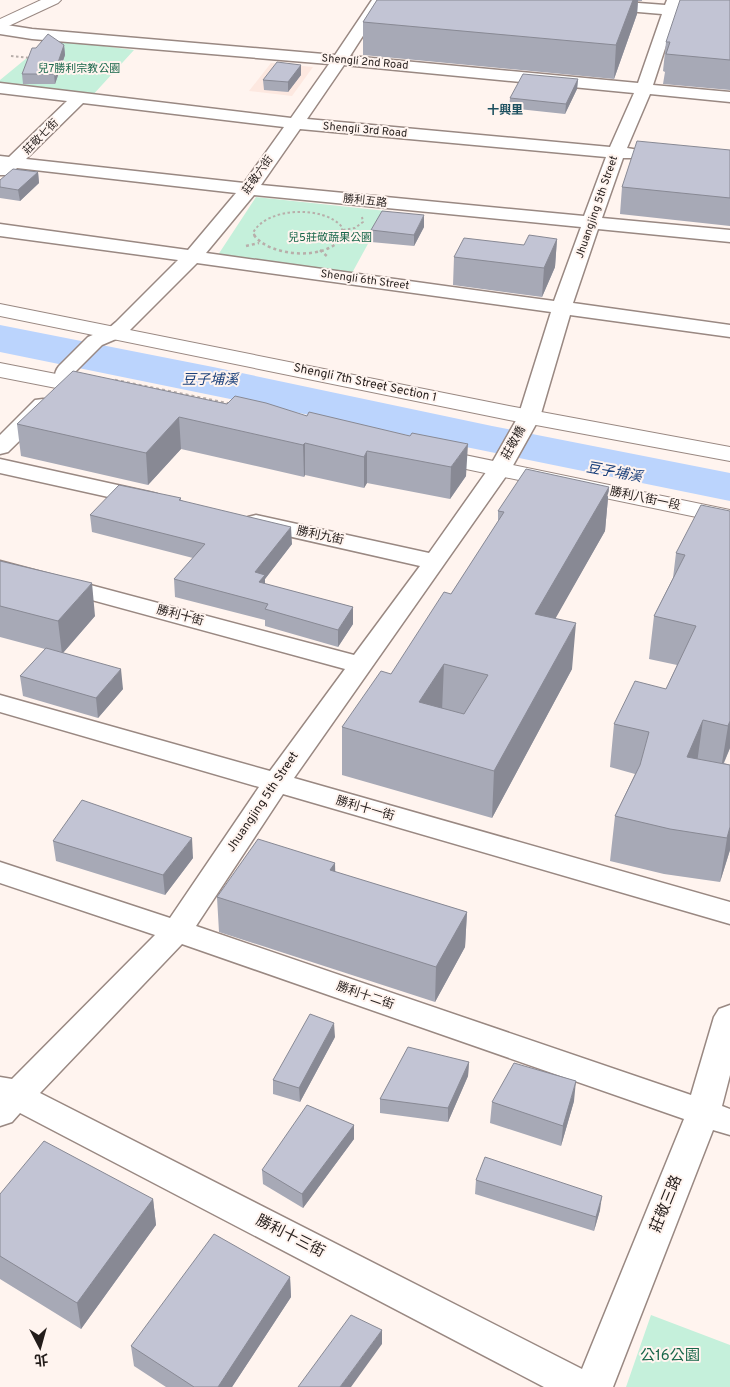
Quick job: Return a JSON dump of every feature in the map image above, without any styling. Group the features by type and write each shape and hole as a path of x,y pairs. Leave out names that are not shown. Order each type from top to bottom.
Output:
{"street":[{"path":"0,9 20,0"},
{"path":"0,25 53,0"},
{"name":"莊敬六街","path":"71,375 192,257 249,189 340,60 379,0"},
{"path":"544,0 673,5 730,15"},
{"name":"Jhuangjing 5th Street","path":"529,417 562,307 616,153 644,89 673,5"},
{"name":"Shengli 2nd Road","path":"0,29 32,34 730,96"},
{"name":"Shengli 3rd Road","path":"0,88 294,123 645,156"},
{"name":"莊敬七街","path":"0,175 7,162 80,97"},
{"name":"勝利五路","path":"7,162 249,189 730,236"},
{"name":"Shengli 6th Street","path":"0,230 730,331"},
{"name":"Shengli 7th Street Section 1","path":"0,310 108,339 730,454"},
{"path":"0,370 71,375 116,387"},
{"path":"0,447 71,375"},
{"name":"莊敬橋","path":"500,469 529,417"},
{"name":"勝利八街一段","path":"413,451 730,517"},
{"path":"0,466 174,504"},
{"name":"Jhuangjing 5th Street","path":"6,1099 177,931 275,784 436,562 500,469"},
{"name":"勝利九街","path":"232,517 436,562"},
{"name":"勝利十街","path":"0,568 360,665"},
{"name":"勝利十一街","path":"0,703 275,784 730,913"},
{"name":"勝利十二街","path":"0,872 177,931 717,1118"},
{"name":"莊敬三路","path":"594,1387 717,1118 730,1017"},
{"name":"勝利十三街","path":"6,1099 580,1387"}],"path":[{"path":"11,56 35,58"},
{"path":"301,212 328,216 337,221 343,230 340,240 332,246 306,252 275,250 264,246 256,240 253,233 255,227 262,221 273,216 301,212"},
{"path":"343,230 355,228 363,222 361,213"},
{"path":"116,387 237,406"}],"shaded area":[{"path":"271,63 313,67 292,96 249,91"}],"green space":[{"name":"兒7勝利宗教公園","path":"50,39 134,50 91,97 0,85 0,80"},
{"name":"兒5莊敬蔬果公園","path":"256,197 386,211 352,273 216,258"},
{"name":"公16公園","path":"651,1315 730,1345 730,1387 626,1387"}],"water":[{"name":"豆子埔溪","path":"0,325 730,473 730,501 0,352"}],"building":[{"path":"377,0 633,0 616,45 363,22"},
{"path":"680,0 730,0 730,60 666,54 670,42 666,42"},
{"path":"48,34 64,45 54,74 22,74 32,48 36,48"},
{"path":"277,62 301,65 288,82 263,80"},
{"path":"523,74 578,79 566,104 510,98"},
{"path":"637,141 730,150 730,198 622,187"},
{"path":"13,169 38,172 18,190 0,187 0,180"},
{"path":"382,211 424,215 414,235 371,230"},
{"path":"529,235 557,239 544,268 454,257 464,238 524,245"},
{"path":"73,371 227,404 235,396 266,403 307,416 309,412 410,436 412,433 468,444 451,467 367,451 364,457 179,417 146,453 17,424"},
{"path":"526,469 609,487 535,614 576,623 494,771 342,727 381,671 391,674 444,592 451,594 504,512 498,511","holes":["444,664 488,675 464,714 419,702"]},
{"path":"119,485 181,498 179,500 291,527 255,572 265,575 259,582 353,607 338,630 265,609 268,604 174,579 205,544 90,515"},
{"path":"701,505 730,511 730,721 728,726 703,720 687,757 730,765 730,827 727,838 670,829 615,816 640,765 649,732 614,724 635,681 666,689 696,626 654,616 685,555 676,553"},
{"path":"0,561 92,583 58,621 0,606"},
{"path":"46,648 121,669 96,698 20,676"},
{"path":"82,800 192,838 163,875 53,841"},
{"path":"258,839 335,863 330,870 467,912 436,967 217,897"},
{"path":"310,1014 334,1023 299,1088 273,1080"},
{"path":"408,1047 469,1062 448,1108 380,1099"},
{"path":"514,1063 576,1081 563,1126 492,1102"},
{"path":"307,1105 354,1125 302,1194 262,1170"},
{"path":"44,1141 153,1199 77,1303 0,1256 0,1194"},
{"path":"485,1157 602,1196 596,1217 476,1180"},
{"path":"214,1234 290,1277 218,1387 194,1387 131,1346"},
{"path":"351,1315 382,1330 340,1387 298,1387"}],"district":[{"name":"十興里","path":"505,111"}]}
